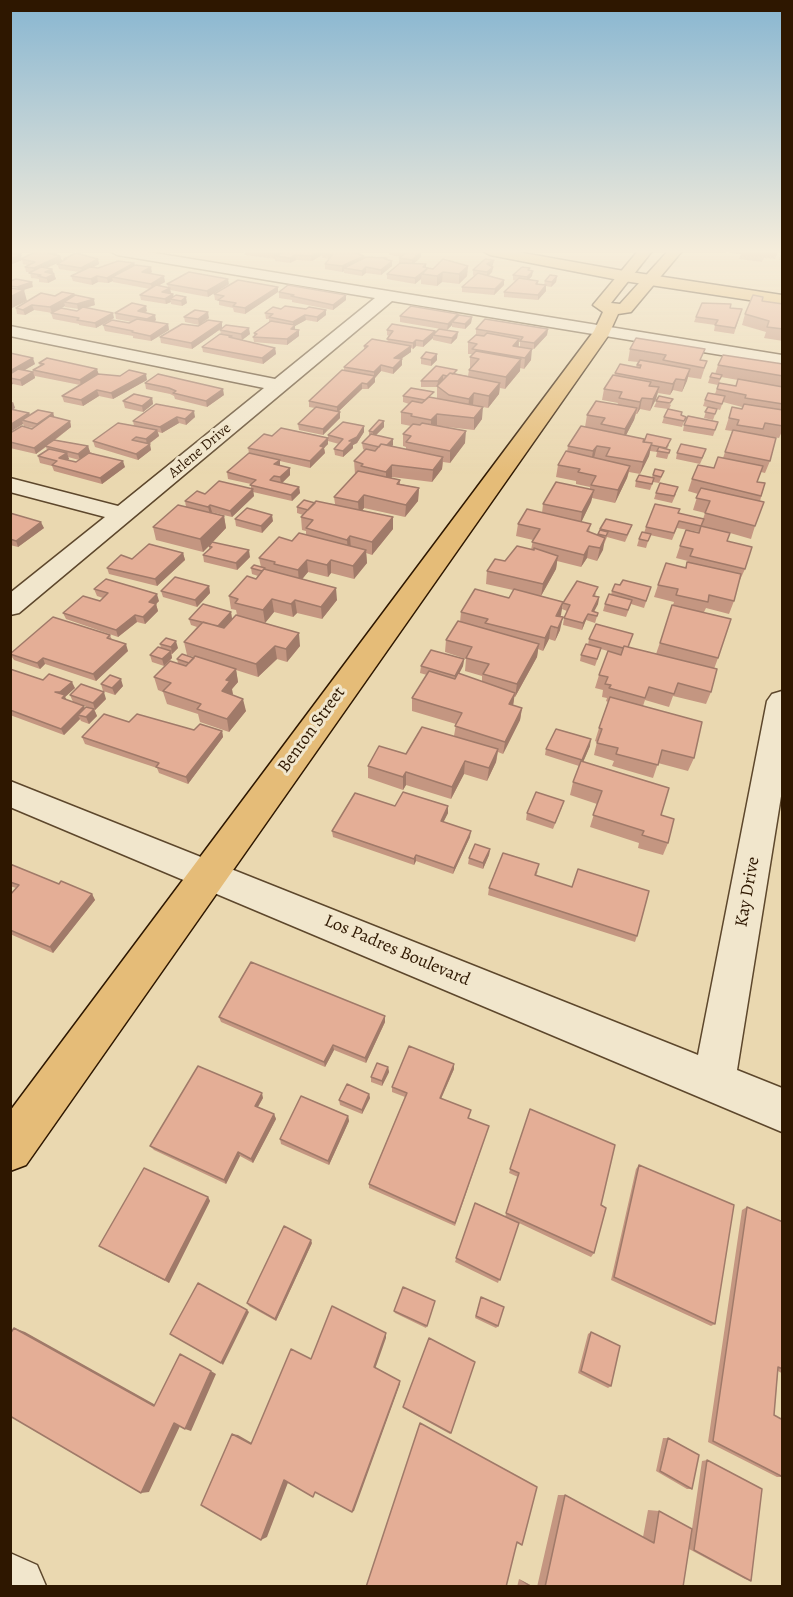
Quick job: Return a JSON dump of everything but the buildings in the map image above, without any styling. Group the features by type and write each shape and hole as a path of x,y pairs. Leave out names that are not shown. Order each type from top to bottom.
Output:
{"main road":[{"name":"Benton Street","path":"10,1149 604,326"}],"street":[{"name":"Arlene Drive","path":"10,607 351,326"},
{"path":"627,326 783,360"},
{"path":"10,331 277,385"},
{"path":"10,485 124,515"},
{"name":"Kay Drive","path":"714,1083 783,701"},
{"name":"Los Padres Boulevard","path":"10,793 783,1110"},
{"path":"10,1583 16,1587"}]}
